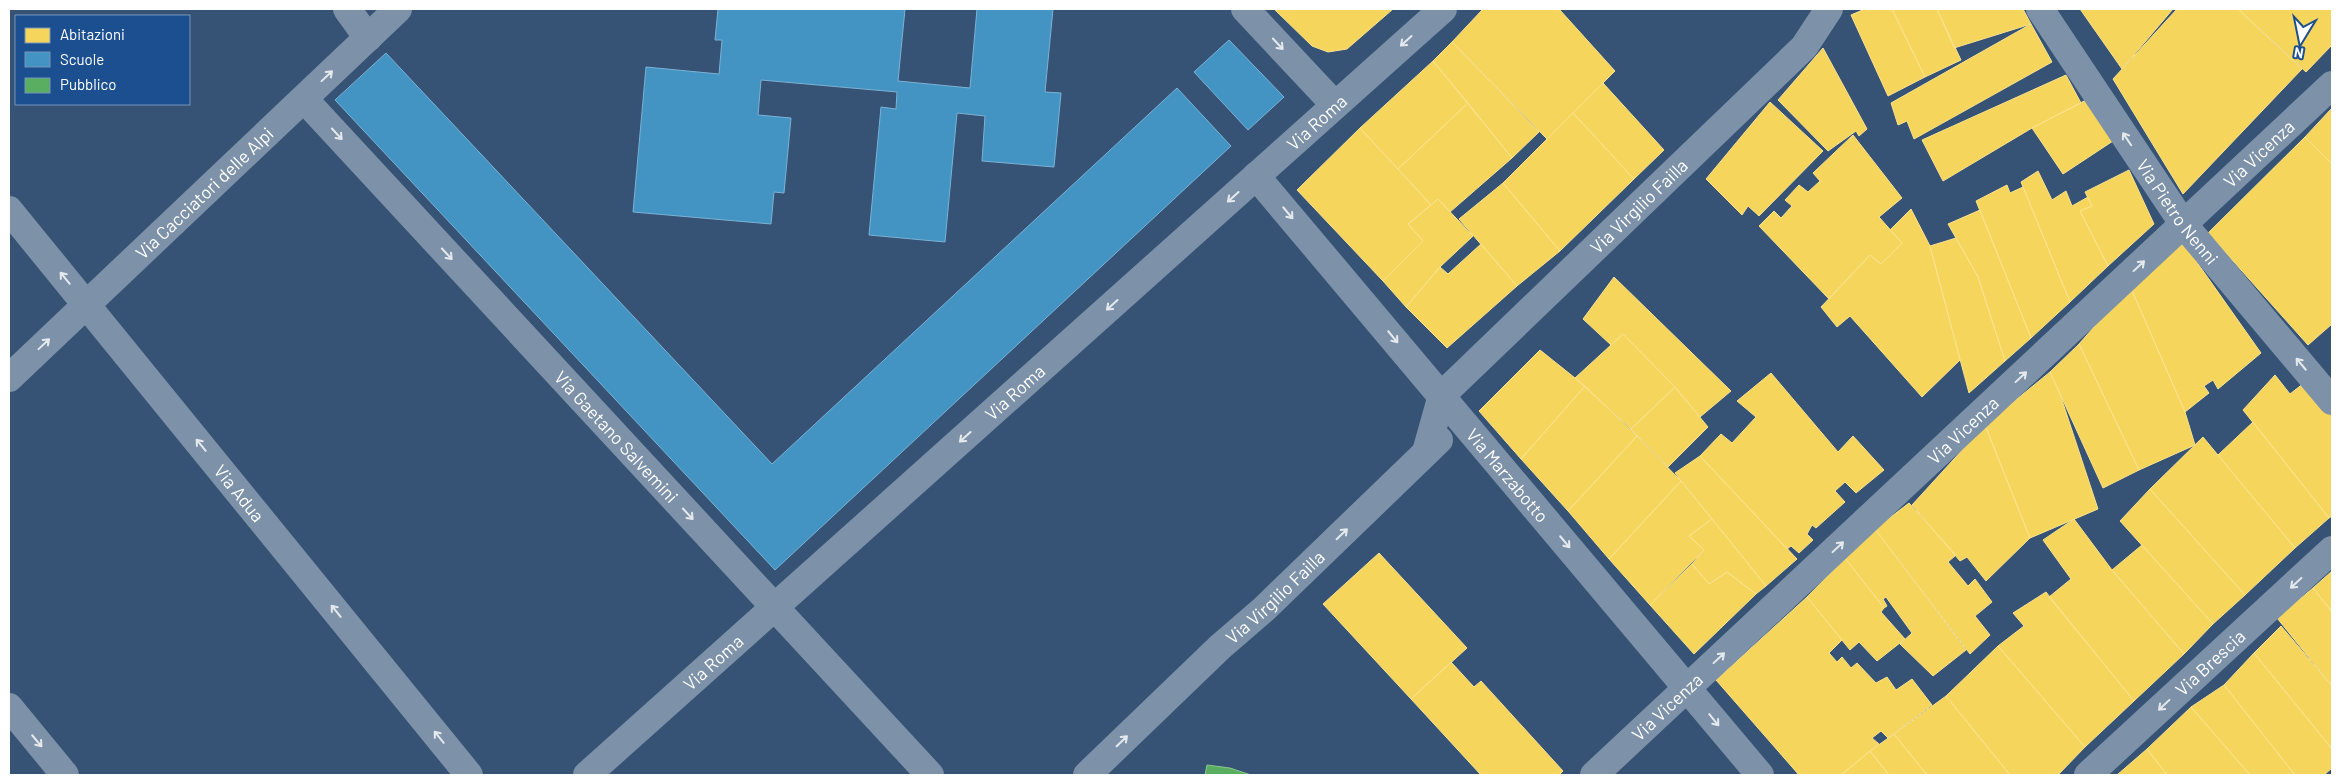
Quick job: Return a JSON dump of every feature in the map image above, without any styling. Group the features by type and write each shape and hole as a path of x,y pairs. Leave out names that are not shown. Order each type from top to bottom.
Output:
{"street":[{"path":"347,9 368,38"},
{"name":"Via Cacciatori delle Alpi","path":"9,378 398,9"},
{"path":"1245,9 1335,105"},
{"name":"Via Roma","path":"587,775 1442,9"},
{"name":"Via Virgilio Failla","path":"1442,395 1804,47 1829,9"},
{"name":"Via Pietro Nenni","path":"2040,9 2184,225 2332,401"},
{"name":"Via Vicenza","path":"1594,775 2332,85"},
{"name":"Via Gaetano Salvemini","path":"304,99 930,775"},
{"name":"Via Marzabotto","path":"1256,176 1688,687 1760,775"},
{"name":"Via Adua","path":"9,210 470,775"},
{"path":"1426,452 1442,395"},
{"name":"Via Virgilio Failla","path":"1087,775 1220,646 1264,609 1462,419"},
{"name":"Via Brescia","path":"2088,775 2332,550"},
{"path":"9,708 65,775"}],"building: Abitazioni":[{"path":"1274,9 1393,9 1347,49 1328,52 1312,46"},
{"path":"1483,9 1559,9 1615,71 1547,139 1452,42"},
{"path":"1865,9 1892,9 1925,77 1888,96 1851,15"},
{"path":"1892,9 1937,9 1961,60 1925,77"},
{"path":"1937,9 2023,9 2031,24 1954,48"},
{"path":"2080,9 2173,9 2122,69"},
{"path":"2177,9 2238,9 2302,69 2183,194 2113,79"},
{"path":"2238,9 2332,9 2332,45 2306,72"},
{"path":"2031,24 2052,62 1914,139 1907,121 1898,125 1891,103"},
{"path":"1452,42 1539,132 1512,158 1433,61"},
{"path":"1823,48 1867,129 1859,136 1856,131 1828,151 1778,100"},
{"path":"1433,61 1468,103 1398,169 1360,128"},
{"path":"2066,75 2081,103 2032,128 1943,181 1922,140"},
{"path":"1603,83 1664,150 1634,179 1573,113"},
{"path":"2088,99 2113,141 2063,174 2032,128"},
{"path":"1770,102 1823,151 1759,216 1748,206 1742,215 1706,179"},
{"path":"1468,103 1512,158 1450,212 1438,199 1431,205 1398,169"},
{"path":"2332,108 2332,162 2331,163 2305,137"},
{"path":"1573,113 1634,179 1560,251 1503,183"},
{"path":"1360,128 1431,205 1408,224 1423,241 1383,281 1297,190"},
{"path":"1853,135 1902,198 1879,217 1902,243 1881,264 1870,255 1829,299 1759,226 1774,211 1781,218 1792,206 1785,200 1799,185 1808,192 1820,181 1813,173"},
{"path":"2305,137 2332,162 2332,324 2308,345 2208,233"},
{"path":"2129,170 2154,224 2108,266 2080,211 2092,206 2085,192"},
{"path":"2038,171 2052,200 2066,191 2072,206 2088,197 2092,206 2080,211 2108,266 2070,302 2021,182"},
{"path":"1503,183 1560,251 1517,286 1459,219"},
{"path":"2007,185 2010,193 2023,187 2070,302 2031,338 1976,201"},
{"path":"1438,199 1473,236 1440,267 1406,307 1383,281 1423,241 1408,224"},
{"path":"1911,209 1930,246 1960,360 1922,397 1850,316 1837,327 1821,307 1870,255 1881,264 1902,243 1890,230"},
{"path":"1980,210 2031,338 2005,361 1978,277 1948,224"},
{"path":"1956,238 1978,277 2005,361 1969,393 1930,246"},
{"path":"2182,241 2261,353 2218,389 2213,380 2204,386 2209,393 2185,412 2130,286"},
{"path":"1481,244 1517,286 1447,348 1406,307 1440,267 1448,274"},
{"path":"1614,277 1731,391 1700,417 1675,387 1623,334 1611,345 1583,319"},
{"path":"2130,286 2185,412 2195,445 2139,470 2079,344"},
{"path":"1623,334 1675,387 1631,429 1575,378"},
{"path":"2079,344 2139,470 2103,488 2050,372"},
{"path":"1540,350 1585,386 1521,459 1479,411"},
{"path":"2050,372 2059,391 2098,509 2030,538 1985,425"},
{"path":"1771,373 1838,452 1853,436 1884,470 1856,493 1845,482 1835,491 1845,502 1816,528 1812,525 1807,534 1813,540 1799,553 1791,546 1787,549 1700,456 1721,434 1732,443 1756,417 1737,401"},
{"path":"2275,375 2290,394 2309,379 2332,409 2332,516 2329,518 2243,410"},
{"path":"1585,386 1637,436 1568,511 1521,459"},
{"path":"1675,387 1708,427 1668,467 1631,429"},
{"path":"2253,422 2329,518 2295,548 2218,455"},
{"path":"1985,425 2030,538 1986,581 1967,557 1960,561 1912,505"},
{"path":"1637,436 1681,481 1609,559 1568,511"},
{"path":"2203,437 2295,548 2245,595 2150,489"},
{"path":"1700,456 1797,559 1766,586 1675,473"},
{"path":"1681,481 1712,519 1689,536 1704,550 1650,605 1609,559"},
{"path":"2150,489 2245,595 2213,624 2120,521"},
{"path":"1909,503 1956,555 1948,562 1968,586 1975,579 1992,602 1975,616 1990,635 1970,654 1875,529"},
{"path":"1712,519 1766,586 1756,594 1727,572 1709,584 1692,564 1704,550 1689,536"},
{"path":"2074,519 2112,570 2184,654 2134,701 2049,597 2071,579 2043,540"},
{"path":"1875,529 1966,650 1933,676 1900,644 1912,633 1886,597 1883,599 1887,606 1884,608 1845,558"},
{"path":"2142,545 2213,624 2184,654 2112,570"},
{"path":"1379,553 1467,648 1411,699 1323,604"},
{"path":"1845,558 1884,608 1881,612 1905,639 1877,661 1859,642 1850,650 1807,597"},
{"path":"1692,564 1709,584 1727,572 1756,594 1694,654 1650,605"},
{"path":"2332,571 2332,612 2313,588"},
{"path":"2313,588 2332,612 2332,686 2277,618"},
{"path":"2046,592 2134,701 2085,747 1998,646 2024,626 2013,613"},
{"path":"1807,597 1842,640 1829,653 1837,662 1842,657 1851,668 1857,663 1876,683 1887,677 1896,690 1912,679 1932,705 1888,738 1881,731 1872,738 1879,744 1841,775 1799,775 1716,680"},
{"path":"2281,626 2332,686 2332,749 2254,653"},
{"path":"1998,646 2085,747 2058,775 2010,775 1946,696"},
{"path":"2254,653 2332,749 2332,768 2324,775 2295,775 2224,685"},
{"path":"1451,662 1474,687 1481,681 1563,771 1559,775 1481,775 1411,699"},
{"path":"2224,685 2295,775 2250,775 2191,707"},
{"path":"1946,696 2010,775 1927,775 1894,734"},
{"path":"2191,707 2250,775 2167,775 2147,749"},
{"path":"1894,734 1927,775 1889,775 1870,751"},
{"path":"2147,749 2167,775 2117,775"},
{"path":"1870,751 1889,775 1841,775"}],"building: Scuole":[{"path":"718,9 905,9 898,81 970,88 977,9 1053,9 1045,92 1061,93 1054,167 982,161 985,116 957,113 945,242 869,235 881,107 896,109 897,92 761,80 758,115 791,118 784,193 774,192 771,224 633,212 646,67 719,74 722,40 715,40"},
{"path":"1229,40 1284,97 1248,130 1194,72"},
{"path":"386,53 772,464 1177,88 1231,146 775,570 335,100"}],"building: Pubblico":[{"path":"1207,765 1230,768 1251,775 1205,775"}]}
